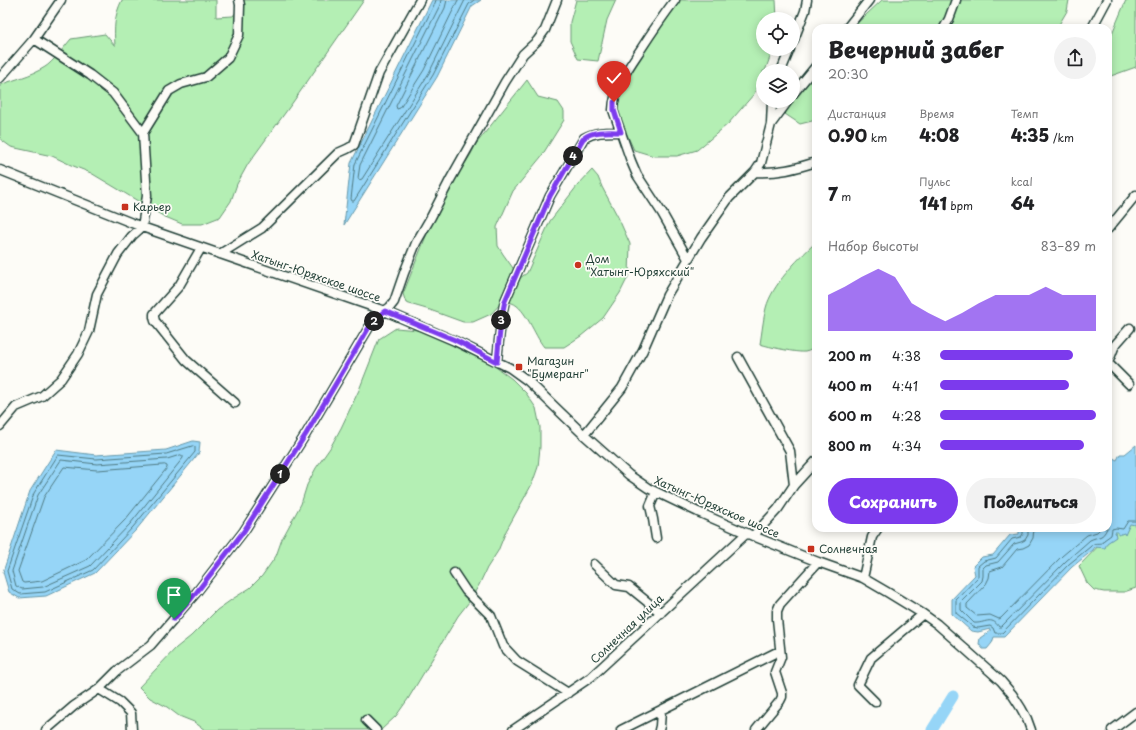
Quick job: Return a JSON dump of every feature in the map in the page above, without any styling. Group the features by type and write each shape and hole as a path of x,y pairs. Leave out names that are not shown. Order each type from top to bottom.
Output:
{"street":[{"path":"0,78 34,39 61,0"},
{"path":"143,133 169,90 181,84 206,77 228,58 239,35 239,0"},
{"path":"220,254 262,228 338,153 354,145 379,73 420,0"},
{"path":"46,730 74,706 99,689 117,670 151,645 196,593 239,537 306,434 371,324 394,302 416,243 450,180 511,72 523,54 537,41 545,30 557,0"},
{"path":"675,0 627,70 617,92 614,102 614,110 630,161 688,259"},
{"path":"800,24 807,0"},
{"path":"850,24 869,0"},
{"path":"946,24 956,0"},
{"path":"1094,24 1107,0"},
{"path":"0,426 16,407 42,396 61,379 78,354 89,330 97,294 118,254 142,226 147,196 143,133 113,92 90,75 34,39"},
{"path":"800,85 812,71"},
{"path":"584,436 622,388 643,350 667,295 688,259 729,198 755,172 761,163 771,124 772,108"},
{"path":"771,124 783,108"},
{"path":"497,362 499,333 505,301 550,196 584,138 591,134 603,132 621,132"},
{"path":"755,172 779,172 812,163"},
{"name":"Хатынг-Юряхское шоссе","path":"0,170 201,248 385,311 455,340 510,368 528,381 584,436 629,475 648,488 750,535 863,578 923,614 937,624 1001,680 1012,694 1027,719 1031,730"},
{"path":"1112,224 1136,195"},
{"path":"201,248 179,286 154,314 154,317 155,321 186,360 235,403"},
{"path":"1112,353 1115,345 1130,328"},
{"path":"738,357 790,451 794,485"},
{"path":"1112,367 1129,384"},
{"name":"Солнечная улица","path":"513,730 591,677 778,509 794,485 812,465"},
{"path":"656,492 650,506 650,510 656,538"},
{"path":"863,578 872,537 875,532"},
{"path":"872,537 879,532"},
{"path":"756,730 782,697 775,672 781,657 777,611 780,604 818,562"},
{"path":"594,564 616,585 629,587 661,614"},
{"path":"454,573 466,591 491,616 503,646 509,654 517,661 568,693"},
{"path":"875,702 858,685 871,658 923,614"},
{"path":"621,730 780,651"},
{"path":"99,689 120,702 131,713 132,730"},
{"path":"659,730 661,711"},
{"path":"1112,730 1136,712"},
{"path":"366,720 376,730"}],"green space":[{"path":"122,0 216,0 216,17 233,16 244,0 364,0 248,164 237,184 231,201 220,217 202,224 182,224 163,216 91,173 52,156 11,147 0,139 0,85 29,75 45,67 55,58 71,39 105,34 115,46 115,22 117,11"},
{"path":"576,0 616,0 607,20 598,61 578,59 570,41 570,22"},
{"path":"677,0 776,0 777,12 756,12 756,56 770,56 768,64 756,64 756,90 728,124 697,150 677,156 654,156 634,150 617,113 617,102 627,77"},
{"path":"882,0 1069,0 1067,11 1059,24 856,24"},
{"path":"1126,0 1136,0 1136,67 1112,76 1112,33"},
{"path":"812,70 812,121 800,124 785,114 789,108 800,108 800,90"},
{"path":"527,80 538,97 558,102 564,111 564,120 541,157 513,191 497,227 498,246 503,254 520,278 527,273 550,221 577,186 592,170 598,177 630,244 629,275 620,293 603,318 581,336 564,347 544,347 522,310 512,303 502,302 491,314 473,322 463,322 406,303 403,294 430,226 454,181 476,144"},
{"path":"812,246 812,349 805,352 783,350 760,344 763,322 769,299 779,282"},
{"path":"396,328 418,330 438,336 493,365 512,379 526,393 536,408 540,427 538,467 532,484 506,531 498,551 469,602 458,616 408,699 396,716 381,730 205,730 194,722 179,716 167,707 150,698 139,687 176,648 191,636 217,610 250,588 262,576 276,556 282,539 301,504 307,485 316,468 330,448 341,428 359,390 379,339"},
{"path":"1136,509 1136,588 1124,592 1104,592 1094,590 1087,583 1079,566 1131,512"}],"water":[{"path":"432,0 481,0 472,6 437,77 344,225 351,163"},
{"path":"193,441 200,442 199,453 136,530 95,573 46,596 19,598 9,592 3,572 30,491 56,450 96,455 166,450"},
{"path":"1136,445 1135,525 1130,524 1125,535 1124,533 1118,535 1118,532 1115,532 1116,537 1107,543 1105,548 1095,547 1072,567 1004,637 994,637 992,643 987,649 983,649 979,644 980,638 990,631 990,629 978,632 971,631 952,614 952,599 975,575 973,566 982,557 993,555 1010,535 1019,534 1019,532 1112,532 1112,459 1117,460 1120,454 1125,454"}],"waterway":[{"path":"932,730 953,696"}],"place":[{"name":"Карьер","path":"125,207"},
{"name":"Дом \"Хатынг-Юряхский\"","path":"578,265"},
{"name":"Магазин \"Бумеранг\"","path":"519,367"},
{"name":"Солнечная","path":"811,549"}],"route":[{"path":"174,619 244,531 306,434 371,324 377,317 385,311 455,340 497,362 499,333 505,301 550,196 584,138 591,134 603,132 621,132 615,117 614,102"}]}
